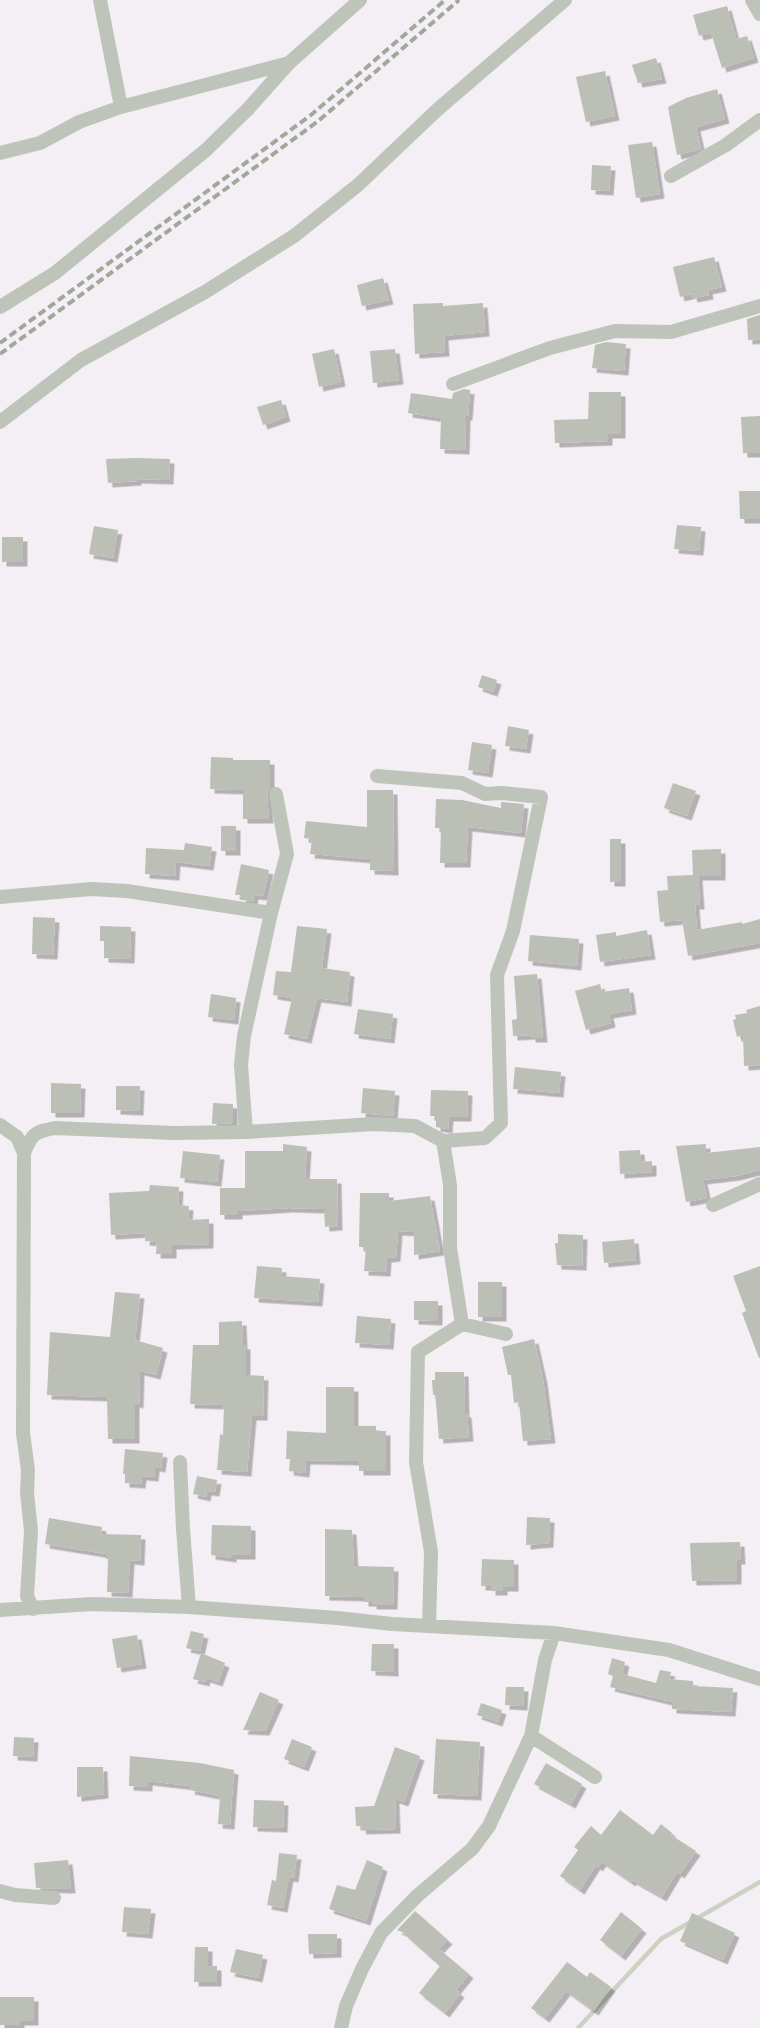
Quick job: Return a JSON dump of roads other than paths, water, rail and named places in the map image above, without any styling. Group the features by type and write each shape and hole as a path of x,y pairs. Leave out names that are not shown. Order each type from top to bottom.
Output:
{"street":[{"path":"100,0 121,107"},
{"path":"0,307 55,273 206,150 248,109 289,63 360,0"},
{"path":"0,422 81,360 205,292 294,236 358,185 438,110 565,0"},
{"path":"752,0 760,14"},
{"path":"0,153 40,143 79,122 121,107 289,63"},
{"path":"671,176 726,145 760,120"},
{"path":"453,384 550,348 615,331 671,332 760,306"},
{"path":"33,1609 27,1596 31,1531 27,1493 28,1470 23,1433 24,1153 30,1138 37,1132 56,1128 174,1133 246,1132 374,1124 415,1126 443,1141 485,1138 501,1122 497,975 513,931 541,797 502,792 485,794 462,784 377,776"},
{"path":"246,1132 242,1065 244,1036 271,913 287,854 276,794"},
{"path":"0,897 90,889 127,891 271,913"},
{"path":"0,1125 17,1137 24,1153"},
{"path":"443,1141 450,1185 450,1248 462,1324"},
{"path":"713,1205 760,1184"},
{"path":"429,1626 431,1552 416,1462 418,1352 462,1324 506,1334"},
{"path":"180,1462 182,1529 189,1608"},
{"path":"0,1610 92,1604 189,1608 429,1626 554,1633 669,1650 760,1678"},
{"path":"341,2028 346,2006 362,1969 381,1933 417,1896 472,1849 489,1826 531,1736 544,1660 554,1633"},
{"path":"531,1736 595,1778"},
{"path":"0,1891 15,1895 54,1898"}],"waterway":[{"path":"578,2028 661,1939 760,1882"}],"railway":[{"path":"0,343 311,115 445,0"},
{"path":"0,354 317,122 459,0"}]}
